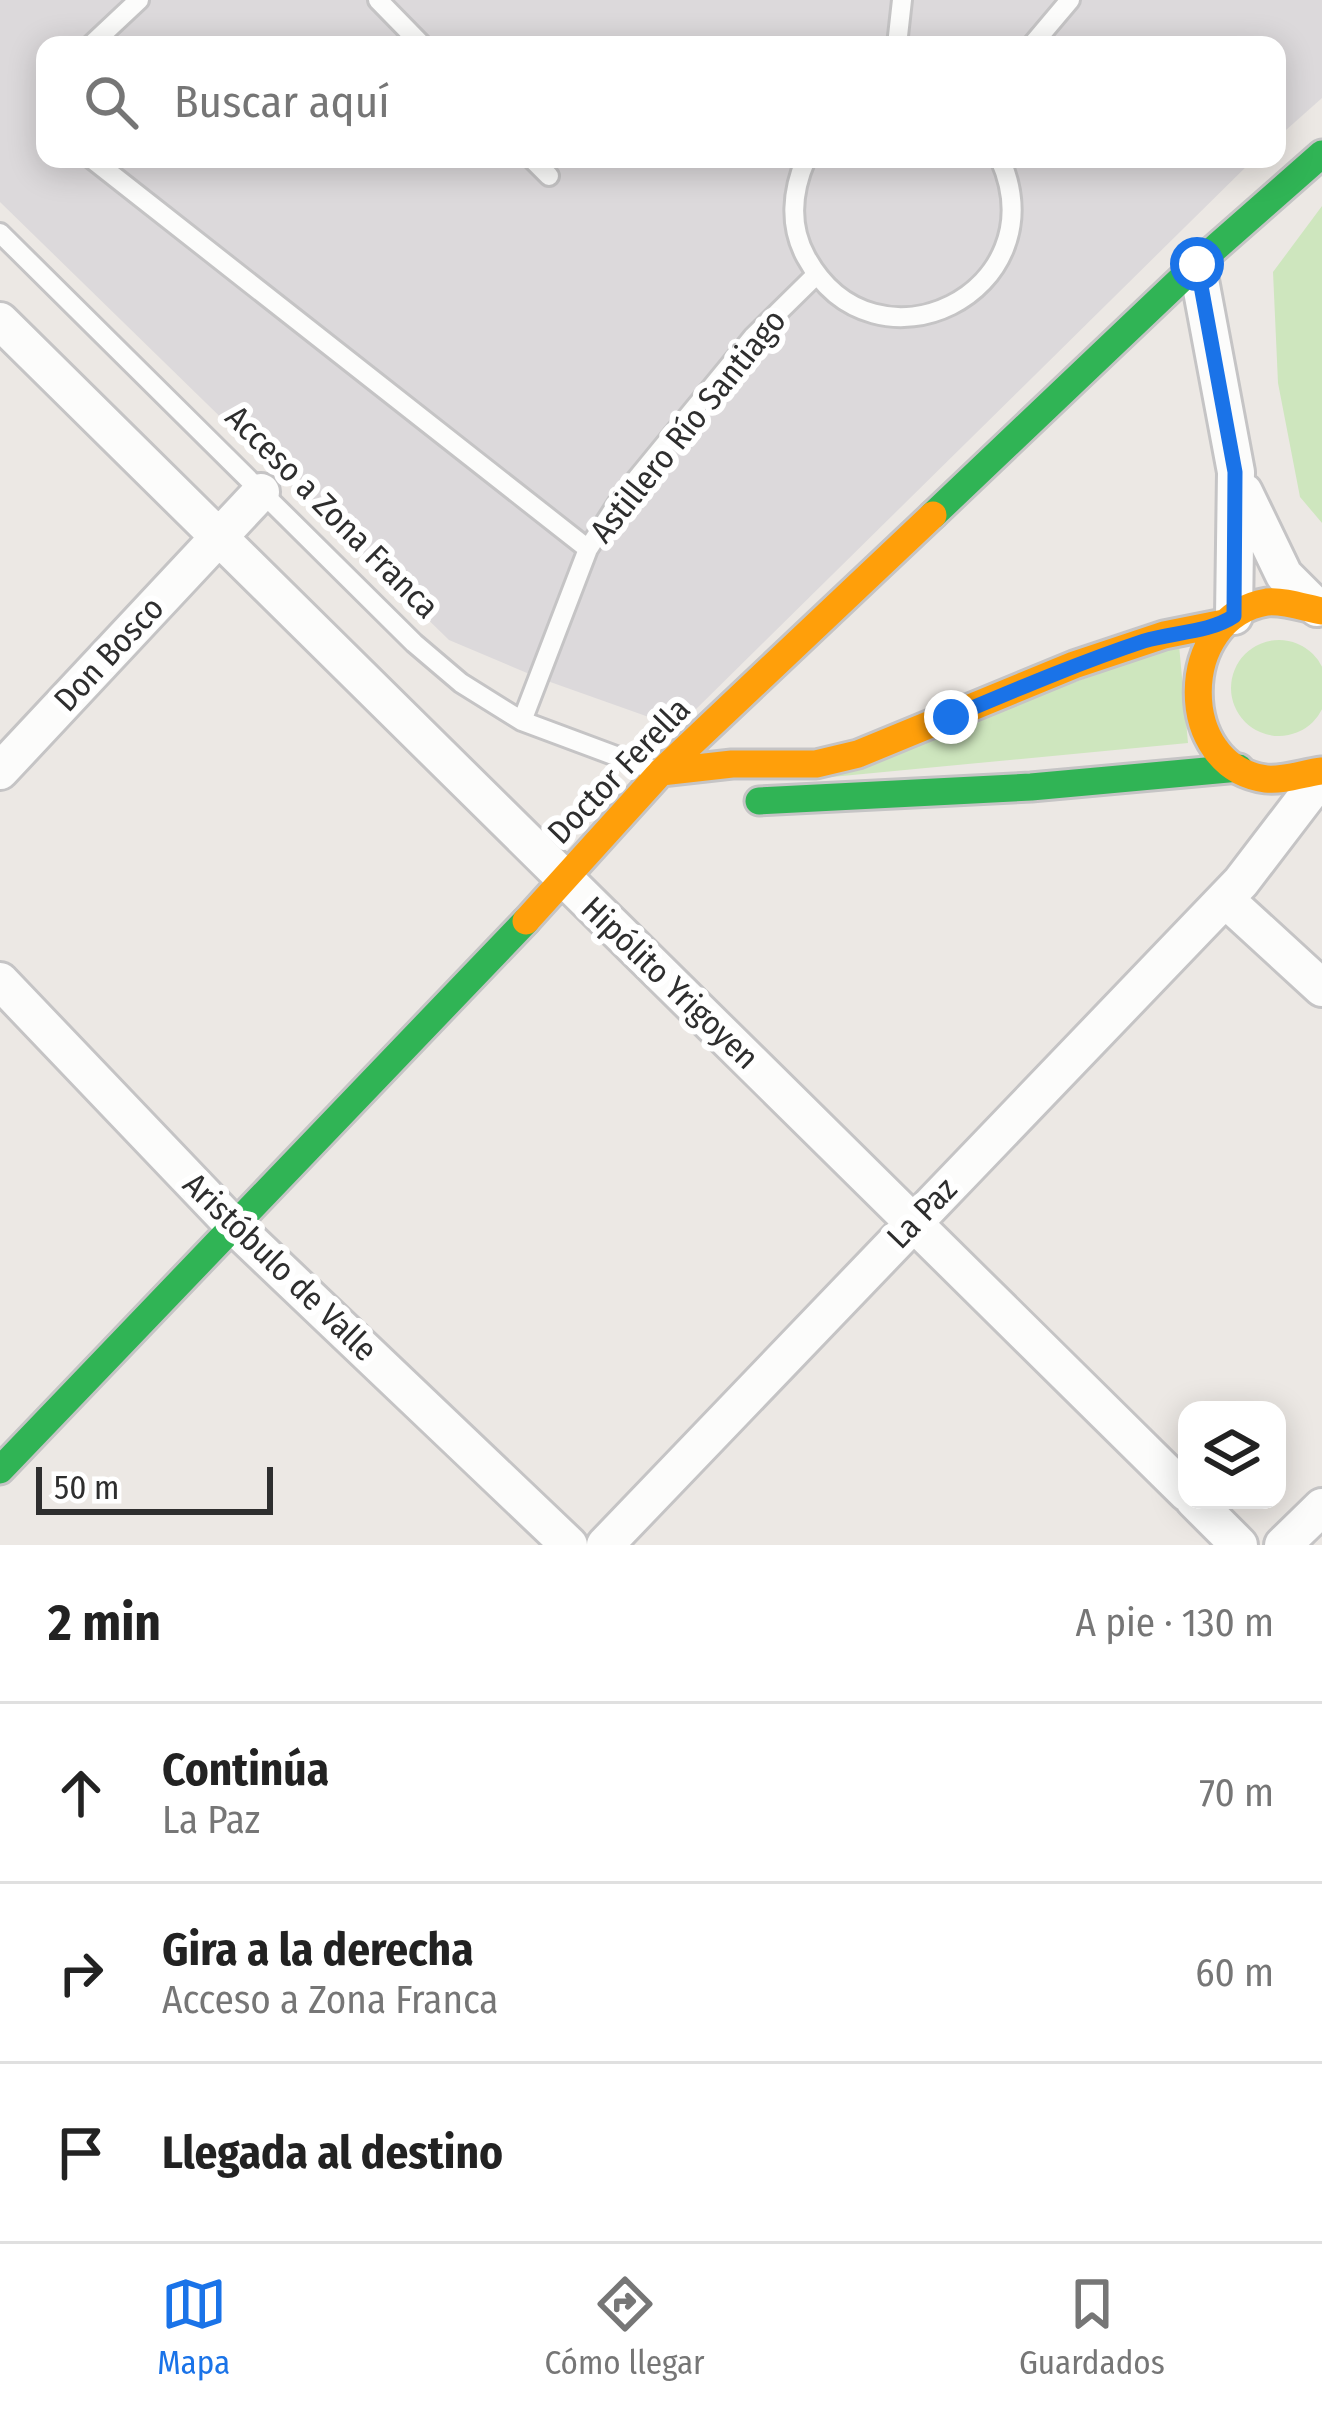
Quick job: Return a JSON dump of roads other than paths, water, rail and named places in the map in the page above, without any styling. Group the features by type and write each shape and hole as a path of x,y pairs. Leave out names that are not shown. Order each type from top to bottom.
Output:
{"street":[{"name":"Doctor Ferella","path":"0,1470 566,880 661,772 1197,264 1322,154"},
{"path":"1197,264 1235,472 1229,620 1205,646 1195,674 1194,703 1203,731 1221,755 1242,770"},
{"name":"Hipólito Yrigoyen","path":"0,321 1178,1484"},
{"path":"1235,472 1284,575 1320,609"},
{"name":"Don Bosco","path":"0,771 261,492"},
{"name":"Acceso a Zona Franca","path":"661,772 731,764 816,764 858,754 1074,664 1229,620 1248,608 1275,601 1320,609"},
{"name":"Acceso a Zona Franca","path":"661,772 725,800 882,796 1242,770 1283,780 1322,773"},
{"name":"La Paz","path":"1233,890 1260,837 1262,812 1242,770"},
{"name":"La Paz","path":"605,1545 1233,890 1322,773"},
{"path":"1233,890 1322,988"},
{"name":"Aristóbulo de Valle","path":"0,981 233,1225 569,1545"},
{"path":"1283,1545 1322,1507"},
{"path":"1203,1509 1240,1545"}],"lane":[{"path":"101,36 139,0"},
{"path":"378,0 413,36"},
{"path":"897,36 902,0"},
{"path":"1040,36 1070,0"},
{"path":"103,168 588,549"},
{"path":"541,168 549,176"},
{"path":"802,168 794,214 800,247 816,275 843,301 878,315 915,318 952,307 982,286 1003,255 1013,218 1004,168"},
{"name":"Acceso a Zona Franca","path":"0,233 413,644 460,683 522,721 661,772"},
{"name":"Astillero Río Santiago","path":"522,721 588,549 621,498 753,337 816,275"}]}
